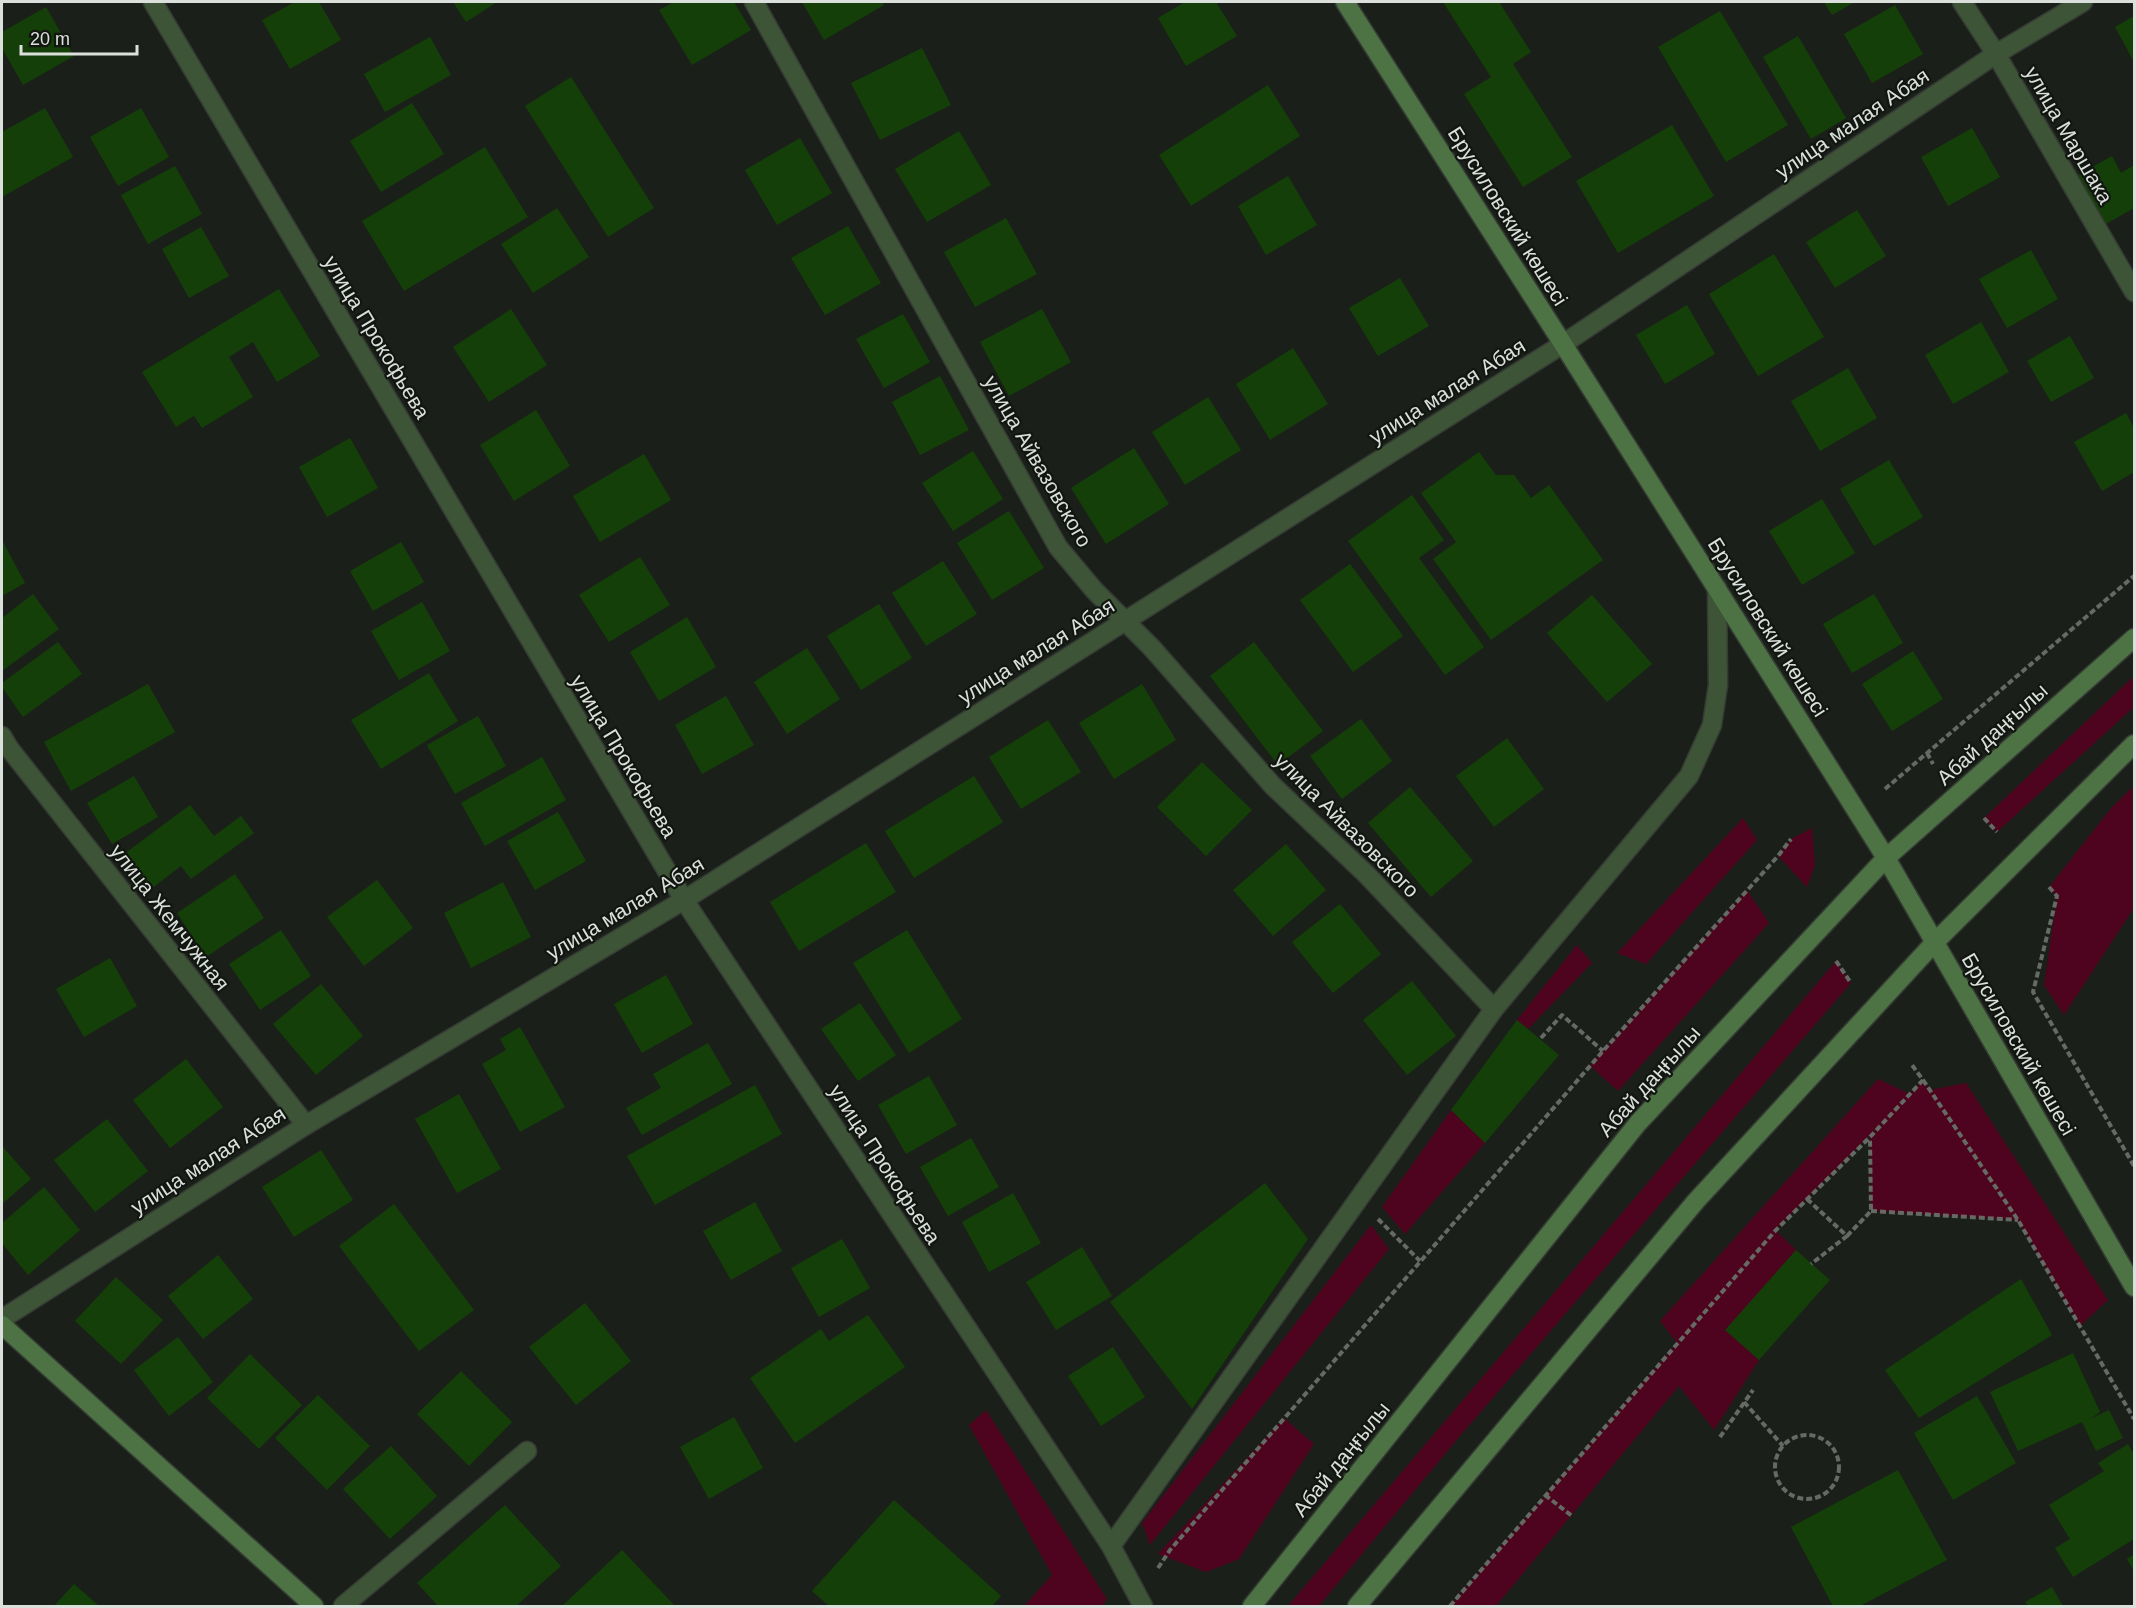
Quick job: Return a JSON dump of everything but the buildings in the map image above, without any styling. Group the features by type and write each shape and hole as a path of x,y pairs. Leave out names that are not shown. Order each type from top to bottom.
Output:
{"main road":[{"name":"Брусиловский көшесі","path":"1345,2 1886,858 2134,1287"},
{"name":"Абай даңғылы","path":"1252,1606 1638,1123 1886,858 2134,638"},
{"path":"1357,1606 1696,1201 1934,943 2134,744"},
{"path":"2,1325 314,1606"}],"street":[{"name":"улица Прокофьева","path":"153,2 684,900 1110,1546 1143,1606"},
{"name":"улица Айвазовского","path":"754,2 1058,547 1094,590 1152,648 1273,786 1366,874 1494,1010"},
{"name":"улица Маршака","path":"1962,2 1996,54 2134,292"},
{"name":"улица малая Абая","path":"2,1319 306,1125 684,900 1563,344 1996,54 2083,2"},
{"path":"1110,1546 1494,1010 1689,776 1712,725 1718,685 1717,588"},
{"name":"улица Жемчужная","path":"2,736 9,748 306,1125"},
{"path":"343,1606 527,1451"}],"path":[{"path":"1885,789 2134,576"},
{"path":"1927,753 1933,764"},
{"path":"1984,818 1997,832"},
{"path":"1158,1568 1170,1550 1603,1051 1791,839"},
{"path":"2049,887 2057,896 2033,992 2134,1166"},
{"path":"1836,961 1851,983"},
{"path":"1541,1038 1562,1015 1603,1051"},
{"path":"1912,1065 2018,1220 2134,1419"},
{"path":"1452,1606 1545,1495 1775,1231 1870,1137 1923,1080"},
{"path":"1811,1264 1847,1236 1871,1211 1870,1137"},
{"path":"1807,1199 1847,1236"},
{"path":"1871,1211 2018,1220"},
{"path":"1373,1214 1420,1262"},
{"path":"1720,1437 1753,1390"},
{"path":"1744,1402 1783,1446"},
{"path":"1802,1436 1822,1438 1830,1445 1836,1453 1839,1473 1829,1491 1809,1499 1798,1498 1788,1493 1776,1476 1775,1465 1783,1446 1792,1439 1802,1436"},
{"path":"1545,1495 1572,1516"}],"shaded area":[{"path":"2134,676 2134,707 1997,832 1984,818"},
{"path":"2134,786 2134,908 2064,1015 2044,985 2057,897 2049,887 2112,807"},
{"path":"1743,818 1757,840 1646,964 1617,953"},
{"path":"1812,828 1815,865 1807,887 1778,856 1791,839"},
{"path":"1747,890 1769,923 1618,1091 1590,1066"},
{"path":"1577,945 1592,963 1528,1029 1517,1020"},
{"path":"1836,961 1851,983 1460,1436 1319,1606 1288,1606"},
{"path":"1878,1079 1910,1094 1923,1080 1929,1090 1966,1083 2108,1300 2080,1326 2018,1220 1871,1211 1870,1137 1889,1116 1775,1230 1796,1250 1726,1330 1759,1360 1714,1430 1679,1386 1496,1606 1450,1606 1677,1343 1660,1321"},
{"path":"1451,1110 1485,1143 1405,1234 1382,1207"},
{"path":"1371,1225 1389,1249 1150,1545 1142,1523"},
{"path":"986,1410 1107,1599 1102,1606 1024,1606 1052,1575 969,1425"},
{"path":"1284,1418 1314,1444 1239,1559 1206,1572 1158,1554"}]}
